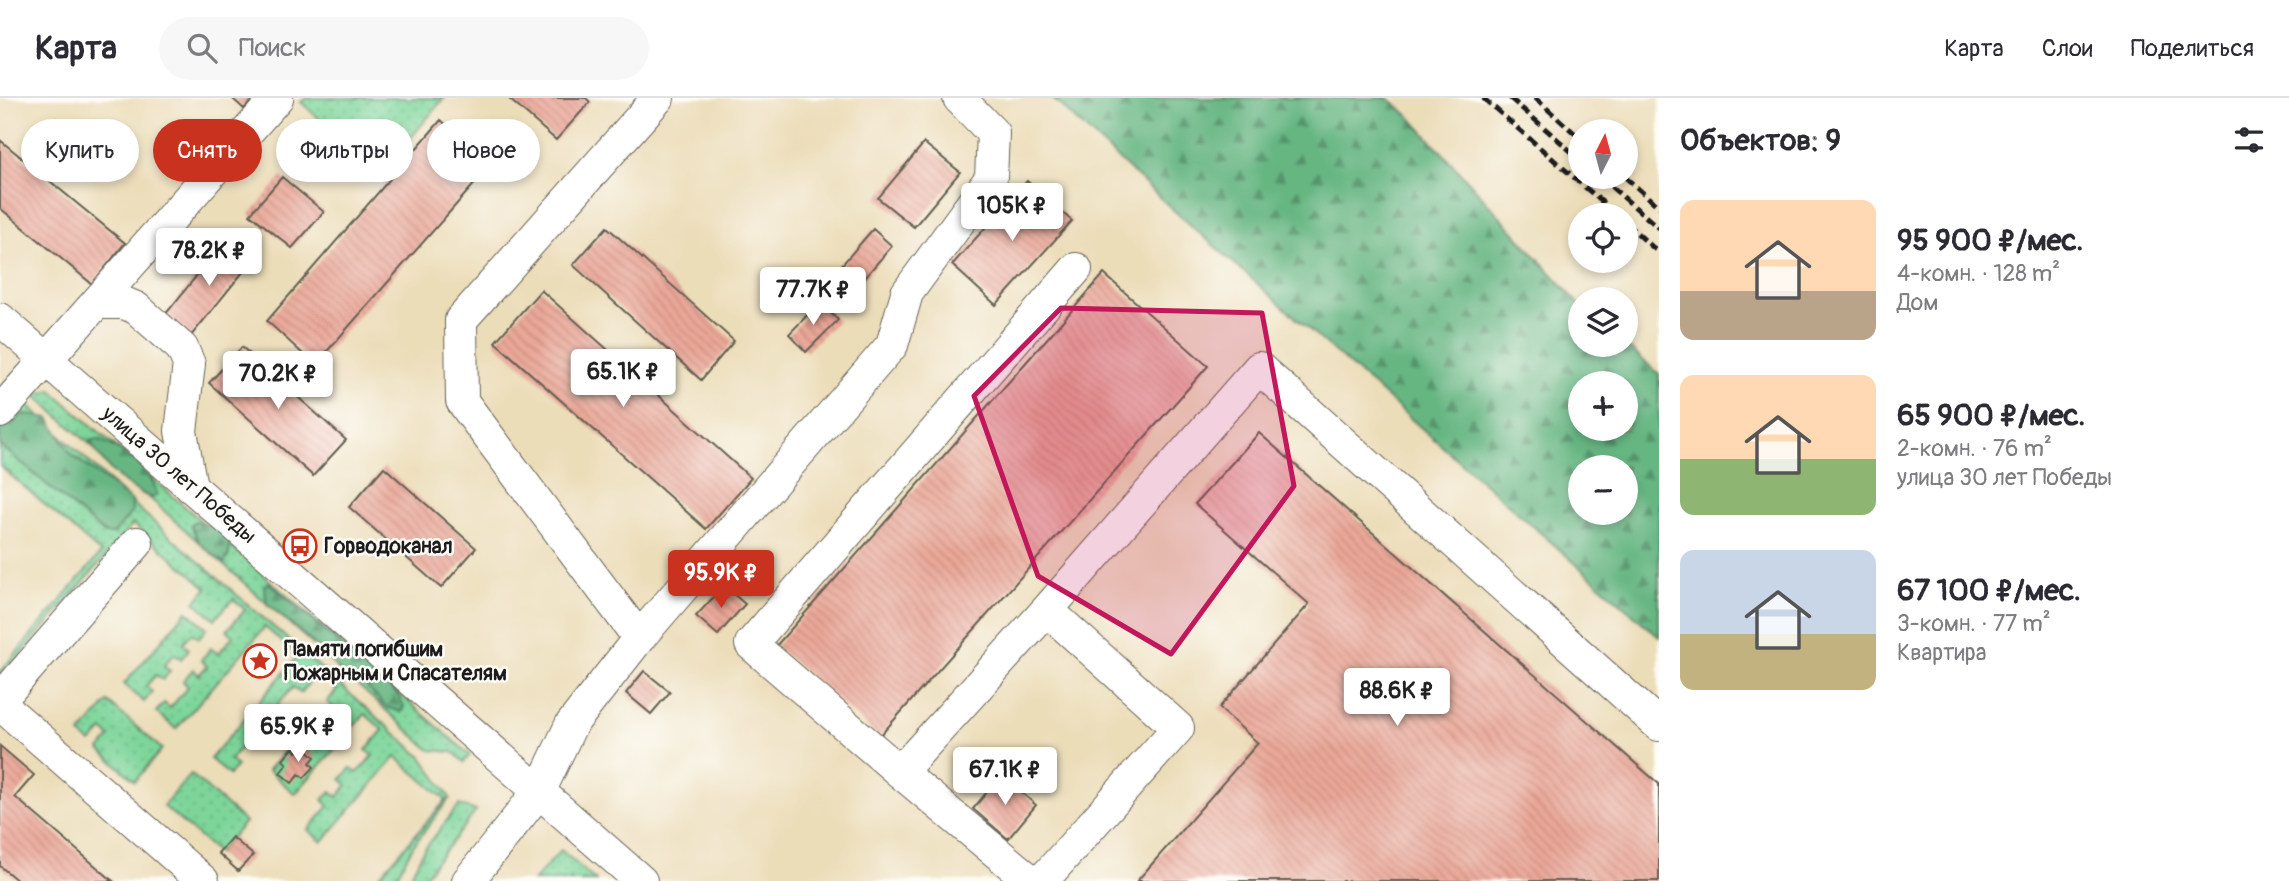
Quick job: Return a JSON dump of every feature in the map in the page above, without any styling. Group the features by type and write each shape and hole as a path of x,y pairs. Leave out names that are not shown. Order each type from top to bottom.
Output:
{"street":[{"path":"0,412 277,98"},
{"path":"639,638 462,401 461,320 658,98"},
{"path":"468,881 540,790 571,725 639,638 892,345 907,293 991,178 993,133 959,98"},
{"path":"1031,881 751,644 1076,269"},
{"path":"96,303 124,303 136,308 182,348 189,364 181,431 191,487"},
{"name":"улица 30 лет Победы","path":"0,319 641,881"},
{"path":"900,772 1047,610 1259,368 1659,725"},
{"path":"137,543 0,702 203,881"},
{"path":"1042,881 1178,728 1047,610"}],"highlighted area":[{"path":"1061,308 1262,313 1294,486 1171,654 1038,576 974,396"}],"green space":[{"path":"307,98 444,98 413,135 413,119 319,119 301,102"},
{"path":"1052,98 1388,98 1410,117 1568,292 1568,357 1638,356 1659,374 1659,637 1170,207"},
{"path":"51,390 470,755 464,762 453,752 430,750 34,394"},
{"path":"23,400 139,509 422,757 450,798 413,846 394,881 375,881 446,800 396,757 322,842 308,830 329,806 323,800 331,791 338,797 347,785 341,779 351,768 357,773 373,756 366,750 383,730 365,714 354,726 327,702 337,690 318,673 300,693 293,687 277,705 284,711 274,723 267,717 259,726 266,733 256,745 248,739 230,760 237,766 229,775 210,759 298,656 265,627 176,729 156,712 164,703 170,708 188,687 183,681 193,669 199,675 207,666 201,660 211,648 218,654 233,636 227,630 245,610 233,599 215,619 195,602 207,588 133,524 0,679 0,672 101,553 0,466 0,428"},
{"path":"24,414 49,418 71,454 132,501 132,512 114,534 105,534 0,445 0,424 13,422"},
{"path":"98,439 135,460 154,484 157,494 152,498 132,488 116,475 90,441"},
{"path":"195,521 217,528 230,542 229,555 224,563 199,543 191,525"},
{"path":"268,582 397,694 404,706 401,712 386,707 360,680 348,680 313,643 267,604 264,586"},
{"path":"187,611 207,628 199,638 192,633 183,643 189,649 181,659 174,654 164,665 170,671 163,680 156,675 146,686 152,692 144,702 124,684"},
{"path":"108,702 162,749 135,781 100,750 110,737 103,730 91,743 80,734"},
{"path":"312,719 340,743 295,794 268,770"},
{"path":"191,774 245,822 218,853 163,806"},
{"path":"459,805 476,811 421,881 408,881 423,851"},
{"path":"561,850 596,881 533,881"}],"building":[{"path":"232,98 255,98 244,109"},
{"path":"508,98 586,98 590,102 556,140 540,126 540,119 532,119"},
{"path":"427,136 427,182 476,182 315,365 267,321 387,182 413,182 413,152"},
{"path":"0,140 21,157 21,182 51,182 125,243 92,284 0,208"},
{"path":"924,143 960,172 914,227 878,198"},
{"path":"1027,181 1072,221 996,305 952,265"},
{"path":"278,182 288,182 324,212 292,248 250,214"},
{"path":"607,227 734,341 701,380 573,265"},
{"path":"873,229 892,246 859,284 840,267"},
{"path":"231,233 257,255 186,342 160,321"},
{"path":"1104,274 1208,366 879,737 776,646"},
{"path":"541,290 751,478 706,529 495,342"},
{"path":"820,302 838,320 806,352 789,334"},
{"path":"242,347 346,440 313,476 209,383"},
{"path":"1259,433 1659,784 1659,881 1137,881 1258,743 1219,708 1309,604 1195,504"},
{"path":"384,467 476,548 441,588 349,507"},
{"path":"724,586 745,604 718,635 696,616"},
{"path":"644,671 670,692 651,714 626,693"},
{"path":"0,746 34,775 15,797 113,881 18,881 0,866"},
{"path":"303,746 315,757 310,763 314,767 304,778 299,774 292,783 280,773 287,764 283,760 293,748 297,752"},
{"path":"1001,775 1036,805 1008,839 973,809"},
{"path":"232,837 253,855 238,871 218,853"}],"railway":[{"path":"1483,98 1603,203"},
{"path":"1510,98 1568,149"},
{"path":"1535,98 1568,127"},
{"path":"1638,188 1659,207"},
{"path":"1614,189 1659,228"},
{"path":"1638,234 1659,253"}],"place":[{"name":"Горводоканал","path":"300,546"},
{"name":"Памяти погибшим Пожарным и Спасателям","path":"260,661"}]}
